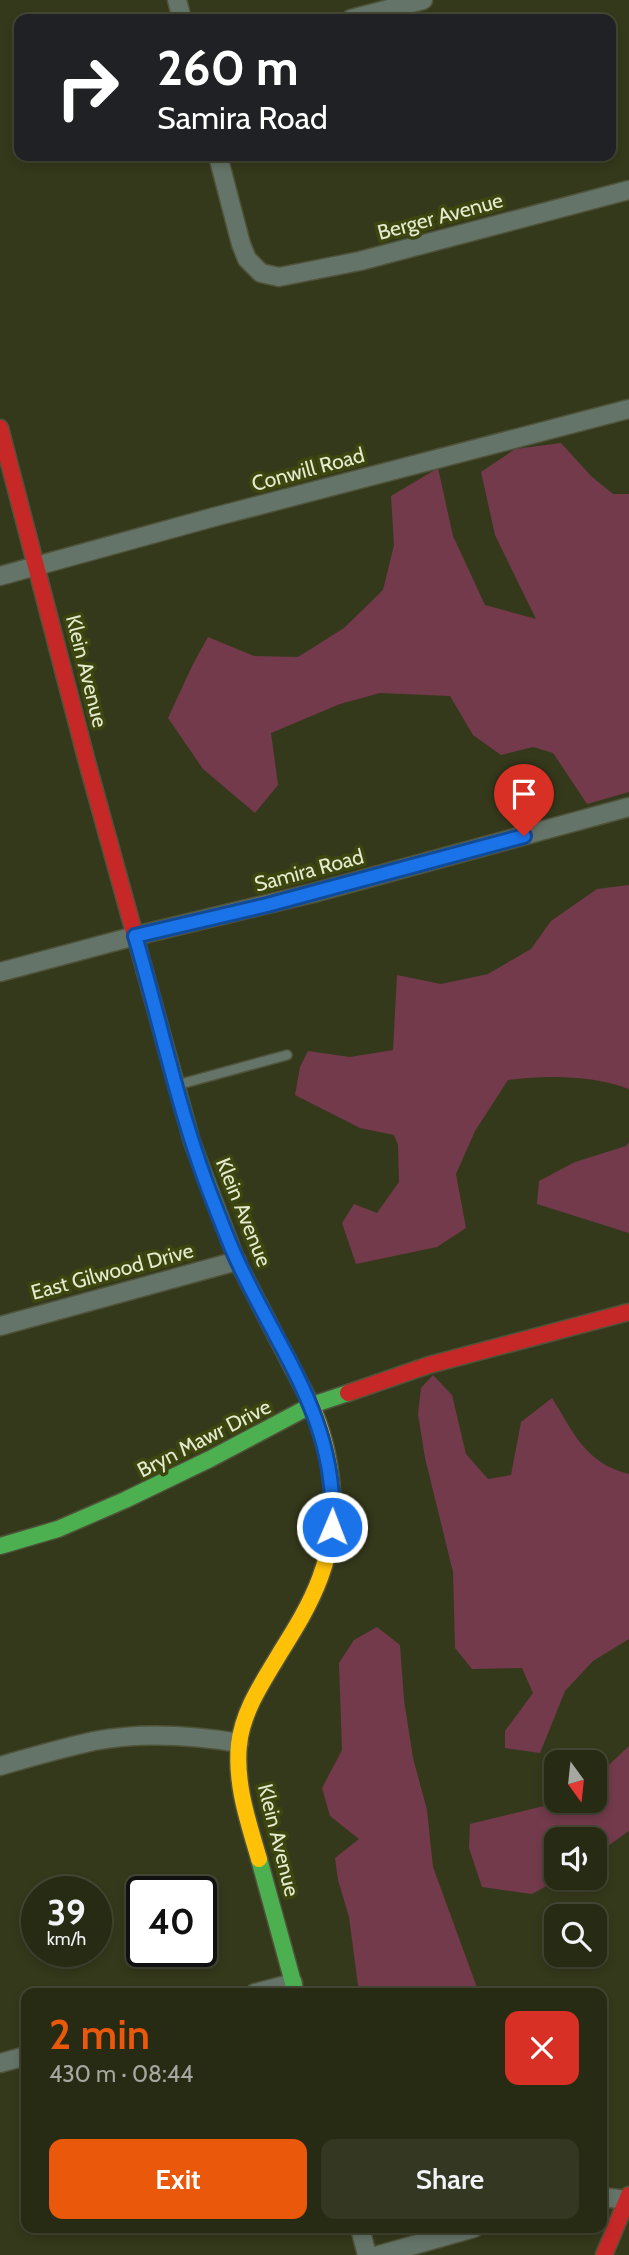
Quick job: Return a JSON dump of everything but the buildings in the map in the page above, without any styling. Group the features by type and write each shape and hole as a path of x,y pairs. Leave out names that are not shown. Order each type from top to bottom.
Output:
{"street":[{"path":"370,14 422,0"},
{"name":"Berger Avenue","path":"219,161 247,259 261,272 279,277 360,261 629,190"},
{"name":"Conwill Road","path":"0,576 308,492 629,409"},
{"name":"Klein Avenue","path":"0,428 87,762 192,1142 237,1261 312,1405 326,1450 331,1482 332,1527 321,1577 299,1622 250,1704 239,1743 238,1768 242,1794 294,1988"},
{"name":"Samira Road","path":"0,972 267,905 629,807"},
{"name":"East Gilwood Drive","path":"0,1326 237,1261"},
{"name":"Bryn Mawr Drive","path":"0,1546 58,1529 125,1500 312,1405 429,1365 629,1312"},
{"path":"0,1766 94,1741 122,1738 180,1736 239,1743"},
{"path":"0,2063 21,2057"},
{"path":"604,2255 628,2197 607,2197"},
{"path":"361,2233 367,2255"},
{"path":"379,2255 456,2233"}],"lane":[{"path":"176,1085 287,1055"}],"shaded area":[{"path":"561,443 591,476 613,494 629,494 629,792 587,804 553,753 533,747 501,755 473,735 450,696 380,693 340,704 271,733 278,785 255,813 203,769 168,718 208,637 254,656 298,657 344,628 383,590 394,545 391,496 438,468 453,536 485,605 536,619 495,535 481,472 515,449"},
{"path":"629,885 629,1089 615,1084 570,1077 508,1080 475,1131 456,1174 466,1228 437,1247 356,1264 342,1223 354,1204 377,1213 399,1182 398,1145 394,1135 360,1128 295,1095 300,1067 308,1051 350,1057 393,1050 397,975 441,984 488,974 531,949 551,921 597,889"},
{"path":"629,1142 629,1233 537,1204 539,1181 575,1162 626,1146"},
{"path":"433,1375 452,1395 466,1454 488,1479 511,1475 521,1422 552,1398 574,1435 591,1454 614,1469 629,1474 629,1639 593,1661 565,1691 540,1753 505,1748 505,1731 533,1693 522,1668 472,1669 455,1648 453,1572 425,1458 418,1414 421,1388"},
{"path":"377,1627 400,1645 404,1700 413,1758 427,1810 433,1867 477,1988 358,1988 349,1917 338,1880 335,1858 359,1839 330,1816 322,1788 342,1750 339,1663 354,1640"},
{"path":"629,1746 629,1831 607,1847 607,1827 544,1827 544,1887 532,1894 482,1887 469,1848 470,1824 544,1806 544,1813 607,1813 607,1767"}],"traffic: fast":[{"path":"145,972 192,1142 237,1261 310,1402"},
{"path":"0,1546 58,1529 125,1500 312,1405 348,1393"},
{"path":"259,1859 295,1988"}],"traffic: slow":[{"path":"259,1859 239,1774 241,1732 255,1697 312,1598 327,1557 331,1535 332,1489 329,1466 325,1444 310,1402"}],"traffic: jam":[{"path":"0,428 145,972"},
{"path":"348,1393 429,1365 629,1312"},
{"path":"604,2255 629,2195"}],"route":[{"path":"332,1527 333,1494 326,1450 312,1405 237,1261 212,1198 192,1142 135,936 267,905 524,836"}]}
